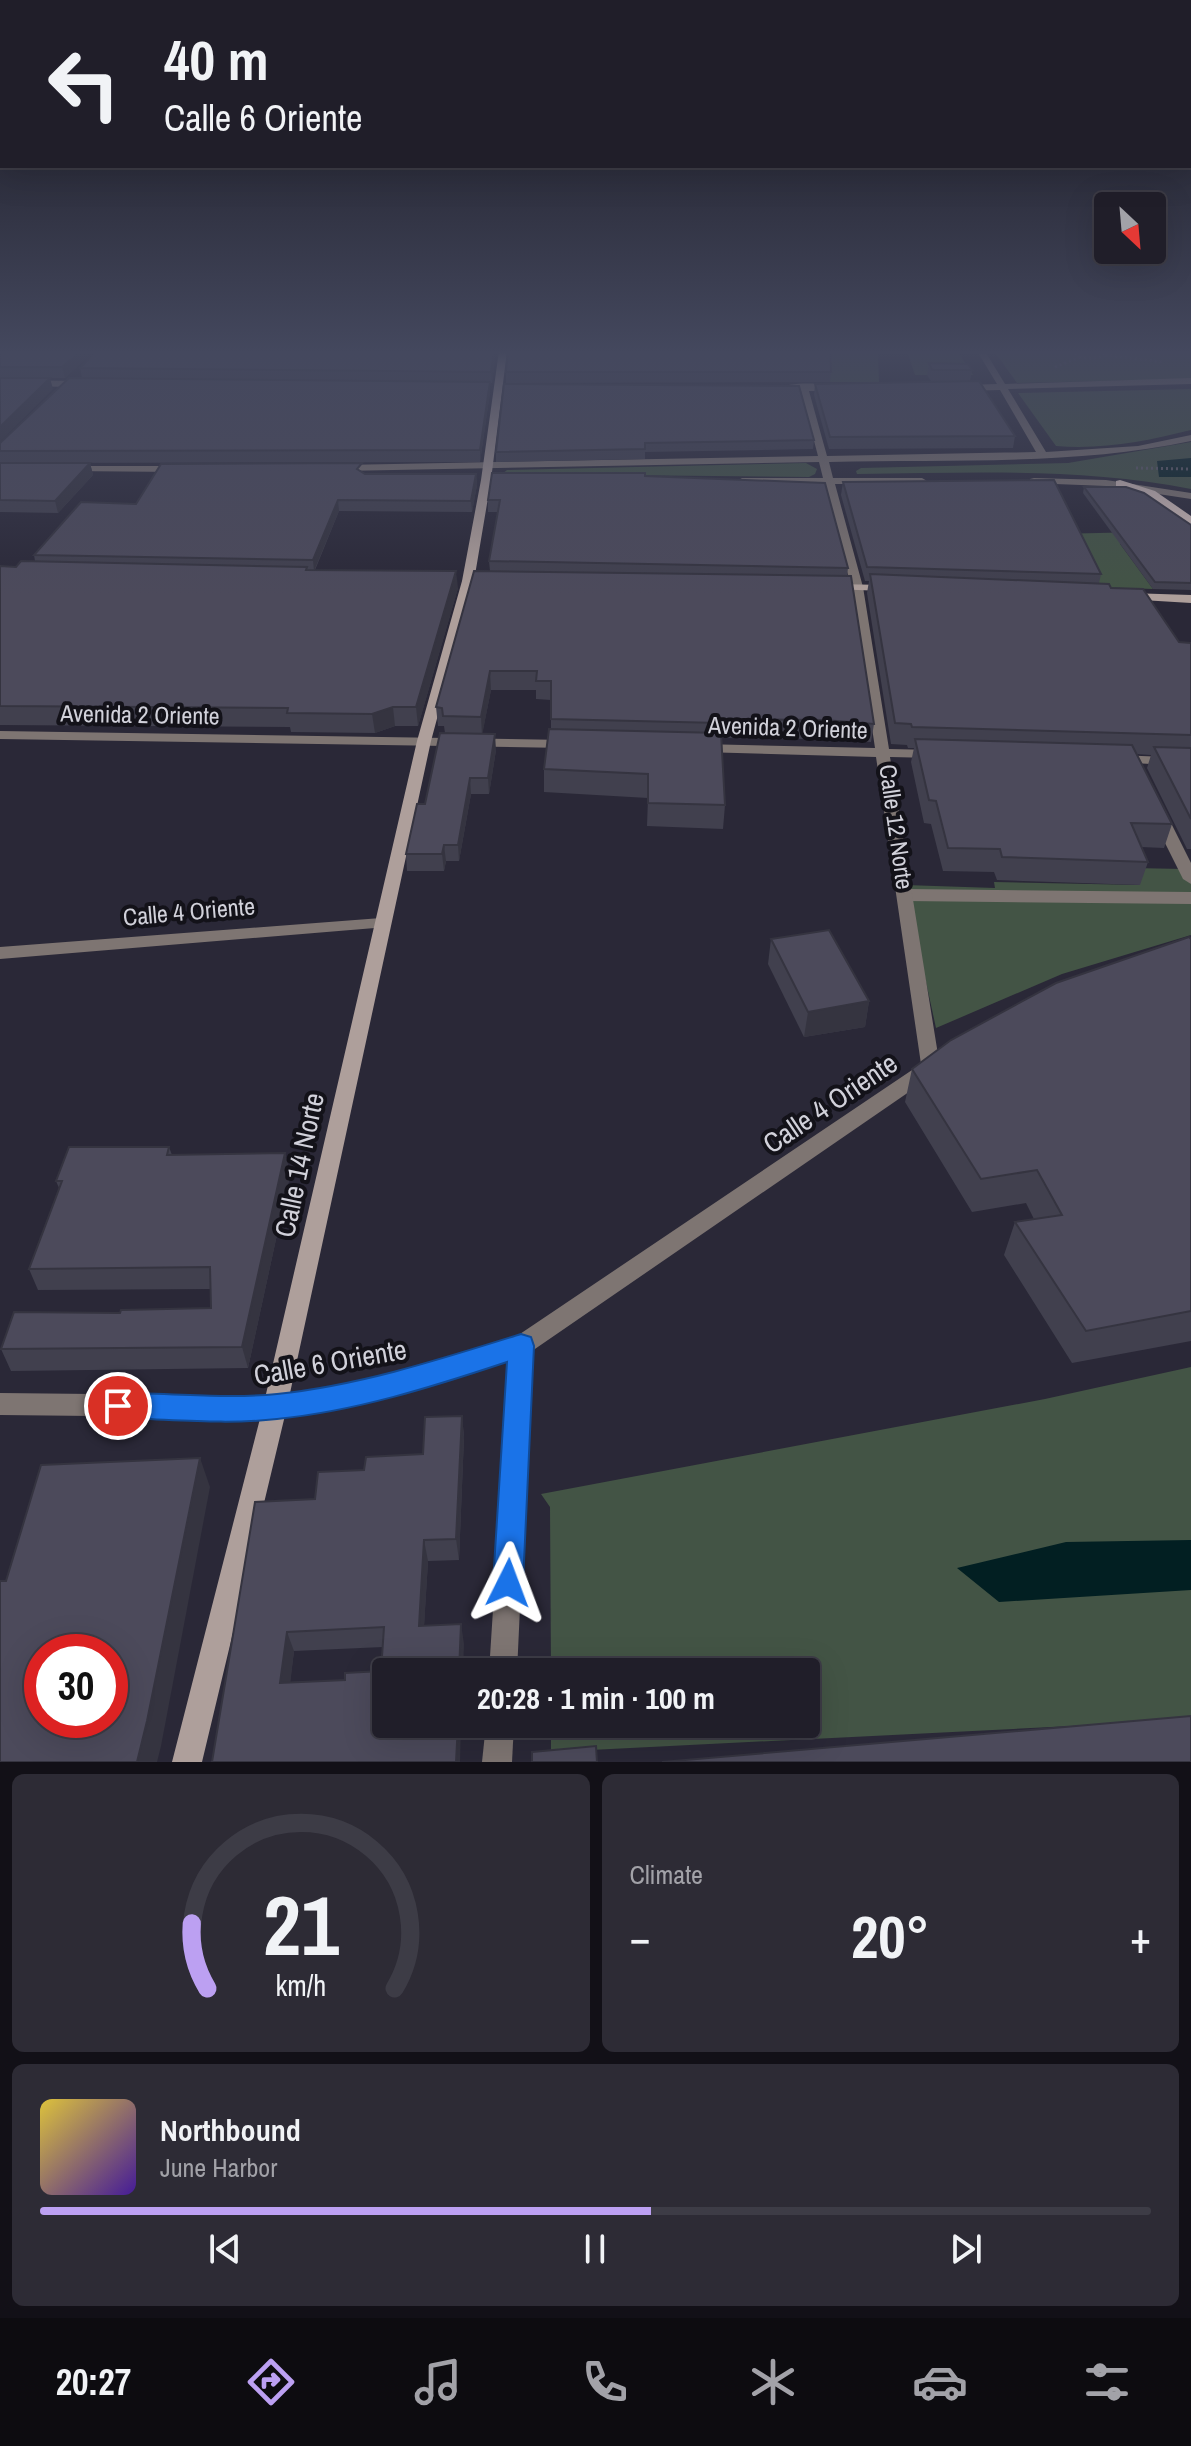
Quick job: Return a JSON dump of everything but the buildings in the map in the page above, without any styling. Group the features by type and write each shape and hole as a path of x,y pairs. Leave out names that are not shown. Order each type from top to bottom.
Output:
{"main road":[{"name":"Calle 14 Norte","path":"187,1762 275,1407 424,741 468,581 492,433"},
{"path":"1120,484 1150,494 1191,522"},
{"path":"826,587 905,589"},
{"path":"1111,596 1191,599"}],"street":[{"name":"Calle 12 Norte","path":"817,433 857,587 906,895 938,1063"},
{"path":"1030,433 1043,455"},
{"path":"392,479 330,474 1112,453 1191,438"},
{"path":"63,474 188,474"},
{"path":"470,480 501,480"},
{"path":"725,481 938,481"},
{"path":"1015,481 1120,484 1191,496"},
{"name":"Avenida 2 Oriente","path":"0,735 583,745"},
{"name":"Avenida 2 Oriente","path":"678,747 947,755"},
{"path":"1101,759 1135,766 1191,762"},
{"path":"1152,799 1191,879"},
{"name":"Calle 4 Oriente","path":"0,953 381,923"},
{"name":"Calle 4 Oriente","path":"521,1346 938,1063"},
{"path":"504,1658 521,1346"},
{"name":"Calle 6 Oriente","path":"12,1404 275,1407 346,1396 418,1379 521,1346"},
{"path":"0,1418 12,1404"},
{"path":"497,1762 499,1738"}],"lane":[{"path":"906,895 1191,898"}],"path":[{"path":"1133,468 1191,469"}],"shaded area":[{"path":"1047,433 1176,433 1107,446 1056,446"},
{"path":"1191,442 1191,489 1066,474 857,474 856,471 861,468 1068,463"},
{"path":"1191,458 1191,477 1159,477 1157,461"},
{"path":"806,463 817,469 809,477 502,474 507,470"},
{"path":"1141,532 1120,544 1153,589 1096,587 1056,534"},
{"path":"1132,868 1184,869 1191,884 1191,935 1062,974 936,1028 905,885 995,888 994,882 1139,885"},
{"path":"1191,1367 1191,1720 551,1752 551,1738 820,1738 820,1658 551,1658 550,1507 541,1494 1045,1399"},
{"path":"1191,1540 1191,1590 999,1602 957,1568 1066,1542"}],"route":[{"path":"118,1406 275,1407 346,1396 418,1379 521,1346 508,1583"}]}
